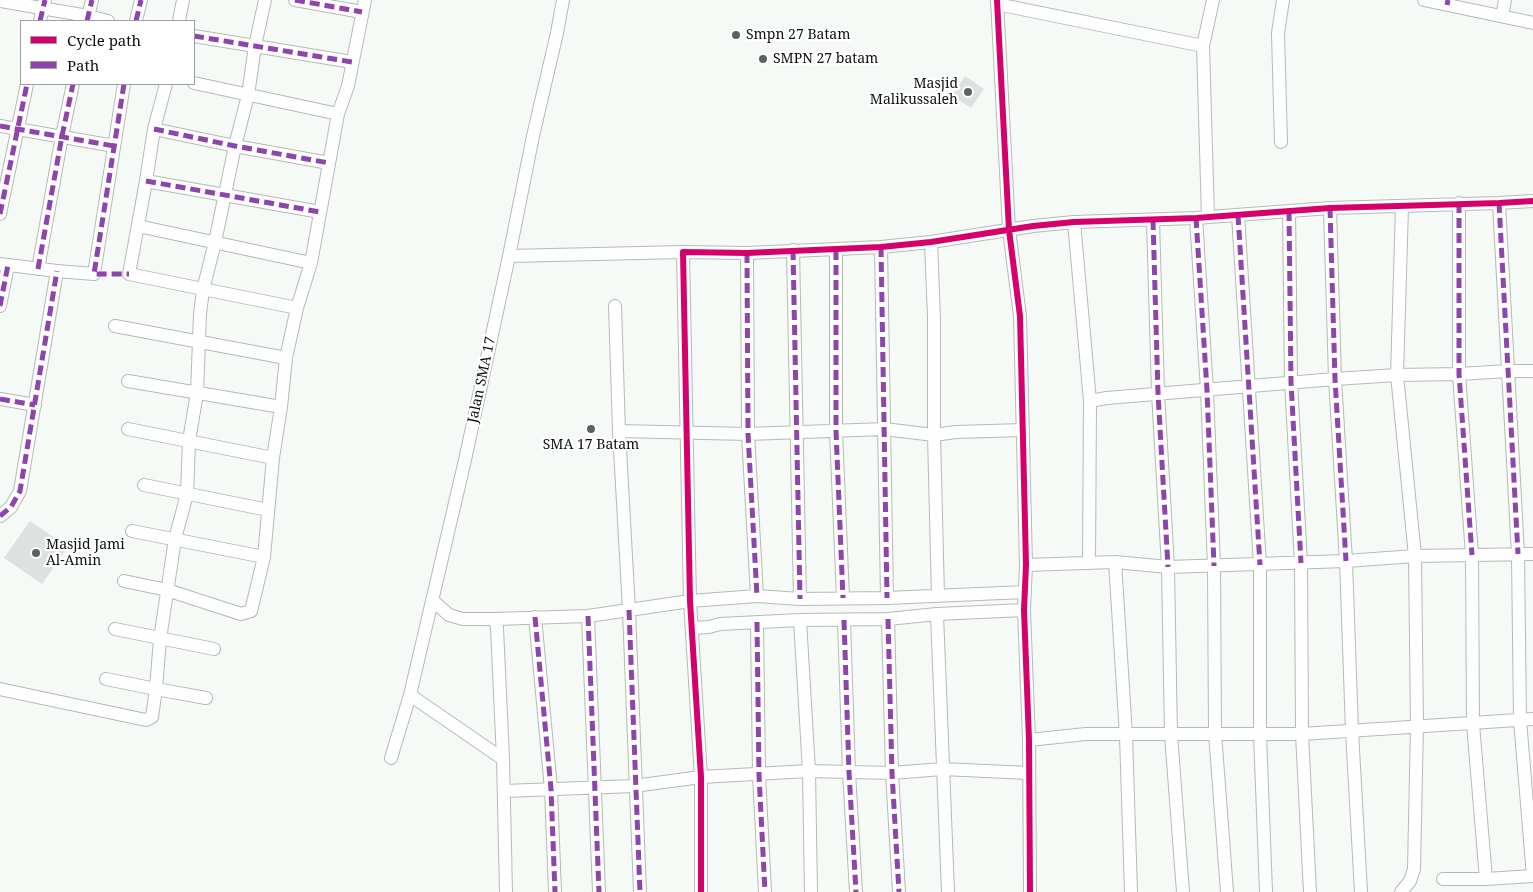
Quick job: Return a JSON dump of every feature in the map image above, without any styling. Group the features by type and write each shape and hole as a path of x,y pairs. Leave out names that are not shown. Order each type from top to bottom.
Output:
{"street":[{"path":"0,1 87,19 92,0"},
{"path":"136,20 141,0"},
{"path":"179,20 184,0"},
{"path":"0,689 146,720 152,717 160,639 175,539 187,494 189,441 196,393 202,290 215,242 235,146 248,95 255,46 265,0"},
{"path":"124,581 167,590 241,614 251,611 264,557 273,458 286,358 297,308 311,263 338,114 348,86 364,6 295,0"},
{"name":"Jalan SMA 17","path":"391,758 410,695 465,460 563,0"},
{"path":"1213,0 1203,46 1202,218 1214,566 1215,733 1228,892"},
{"path":"1281,142 1278,33 1283,0"},
{"path":"1424,0 1448,3 1533,23"},
{"path":"1502,16 1505,0"},
{"path":"1030,892 1029,740 1024,610 1026,566 1020,316 1009,230 997,2 1203,46"},
{"path":"195,36 352,62"},
{"path":"195,83 338,114"},
{"path":"0,214 27,85"},
{"path":"38,269 73,85"},
{"path":"0,306 4,264 94,274 124,85"},
{"path":"166,85 154,129 129,274 297,308"},
{"path":"0,126 114,146"},
{"path":"154,129 329,163"},
{"path":"146,181 320,212"},
{"path":"509,256 836,250 931,242 1074,222 1202,218 1330,208 1533,201"},
{"path":"1459,203 1459,374 1472,555 1473,724 1486,879"},
{"path":"1443,879 1533,876 1527,720 1499,203"},
{"path":"1401,892 1410,881 1414,870 1417,726 1415,556 1397,376 1402,207"},
{"path":"1330,208 1335,379 1346,561 1352,731 1361,892"},
{"path":"1289,211 1291,382 1301,562 1302,734 1310,892"},
{"path":"1238,215 1260,565 1260,734 1266,892"},
{"path":"1153,220 1158,393 1168,567 1171,735 1183,892"},
{"path":"1074,222 1090,401 1089,562"},
{"path":"138,226 311,263"},
{"path":"931,242 938,596"},
{"path":"881,247 887,598"},
{"path":"793,250 800,599"},
{"path":"836,250 836,431 843,598"},
{"path":"683,252 690,600 701,777 701,892"},
{"path":"747,253 748,434 757,596"},
{"path":"0,516 11,507 20,491 57,271"},
{"path":"615,306 640,892"},
{"path":"115,326 286,358"},
{"path":"1090,401 1158,393 1335,379 1533,371"},
{"path":"128,381 281,407"},
{"path":"0,399 35,405"},
{"path":"128,429 273,458"},
{"path":"619,431 748,434 884,429 934,435 956,432 1023,430"},
{"path":"144,485 268,510"},
{"path":"132,531 264,557"},
{"path":"1026,566 1089,562 1115,562 1168,567 1260,565 1415,556 1533,554"},
{"path":"1115,562 1126,734 1131,892"},
{"path":"432,600 449,614 463,619 495,619 588,616 690,600 757,596 800,599 887,598 1025,592"},
{"path":"692,628 720,624 800,620 888,619 937,614 1024,610"},
{"path":"937,614 948,892"},
{"path":"588,616 600,892"},
{"path":"535,617 551,789 555,892"},
{"path":"495,619 503,759 506,892"},
{"path":"888,619 892,773 899,892"},
{"path":"800,620 809,771 811,892"},
{"path":"844,620 849,772 856,892"},
{"path":"758,622 759,775 764,892"},
{"path":"115,629 214,649"},
{"path":"106,679 206,698"},
{"path":"410,695 503,759"},
{"path":"1029,740 1086,734 1302,734 1527,720"},
{"path":"504,791 634,786 701,777 809,771 892,773 942,769 1029,773"}],"building":[{"name":"Masjid Malikussaleh","path":"965,76 984,89 971,108 952,95"},
{"name":"Masjid Jami Al-Amin","path":"30,521 68,547 42,584 4,558"}],"marked path":[{"path":"40,20 45,0"},
{"path":"87,20 92,0"},
{"path":"136,20 141,0"},
{"path":"295,0 362,12"},
{"path":"1447,5 1448,0"},
{"path":"195,36 352,62"},
{"path":"0,214 27,85"},
{"path":"38,269 73,85"},
{"path":"124,85 94,274 129,274"},
{"path":"0,126 114,146"},
{"path":"154,129 329,163"},
{"path":"146,181 320,212"},
{"path":"1459,203 1459,374 1472,555"},
{"path":"1499,203 1518,554"},
{"path":"1330,208 1335,379 1346,561"},
{"path":"1289,211 1291,382 1301,563"},
{"path":"1238,215 1260,565"},
{"path":"1196,218 1207,390 1214,566"},
{"path":"1153,220 1158,393 1168,567"},
{"path":"881,247 887,598"},
{"path":"793,250 800,599"},
{"path":"836,250 836,431 843,598"},
{"path":"747,253 748,434 757,596"},
{"path":"0,306 8,265"},
{"path":"0,516 11,507 20,491 57,271"},
{"path":"0,399 35,405"},
{"path":"629,610 640,892"},
{"path":"588,616 599,892"},
{"path":"535,617 551,789 555,892"},
{"path":"888,619 892,773 899,892"},
{"path":"844,620 849,772 856,892"},
{"path":"757,622 759,775 765,892"}],"cycle path":[{"path":"997,0 1009,230 1020,316 1026,565 1024,610 1029,740 1030,892"},
{"path":"701,892 701,777 690,601 683,252 747,253 881,247 1074,222 1196,218 1330,208 1533,201"}],"place":[{"name":"Smpn 27 Batam","path":"736,35"},
{"name":"SMPN 27 batam","path":"763,59"},
{"name":"Masjid Malikussaleh","path":"968,92"},
{"name":"SMA 17 Batam","path":"591,429"},
{"name":"Masjid Jami Al-Amin","path":"36,553"}]}
